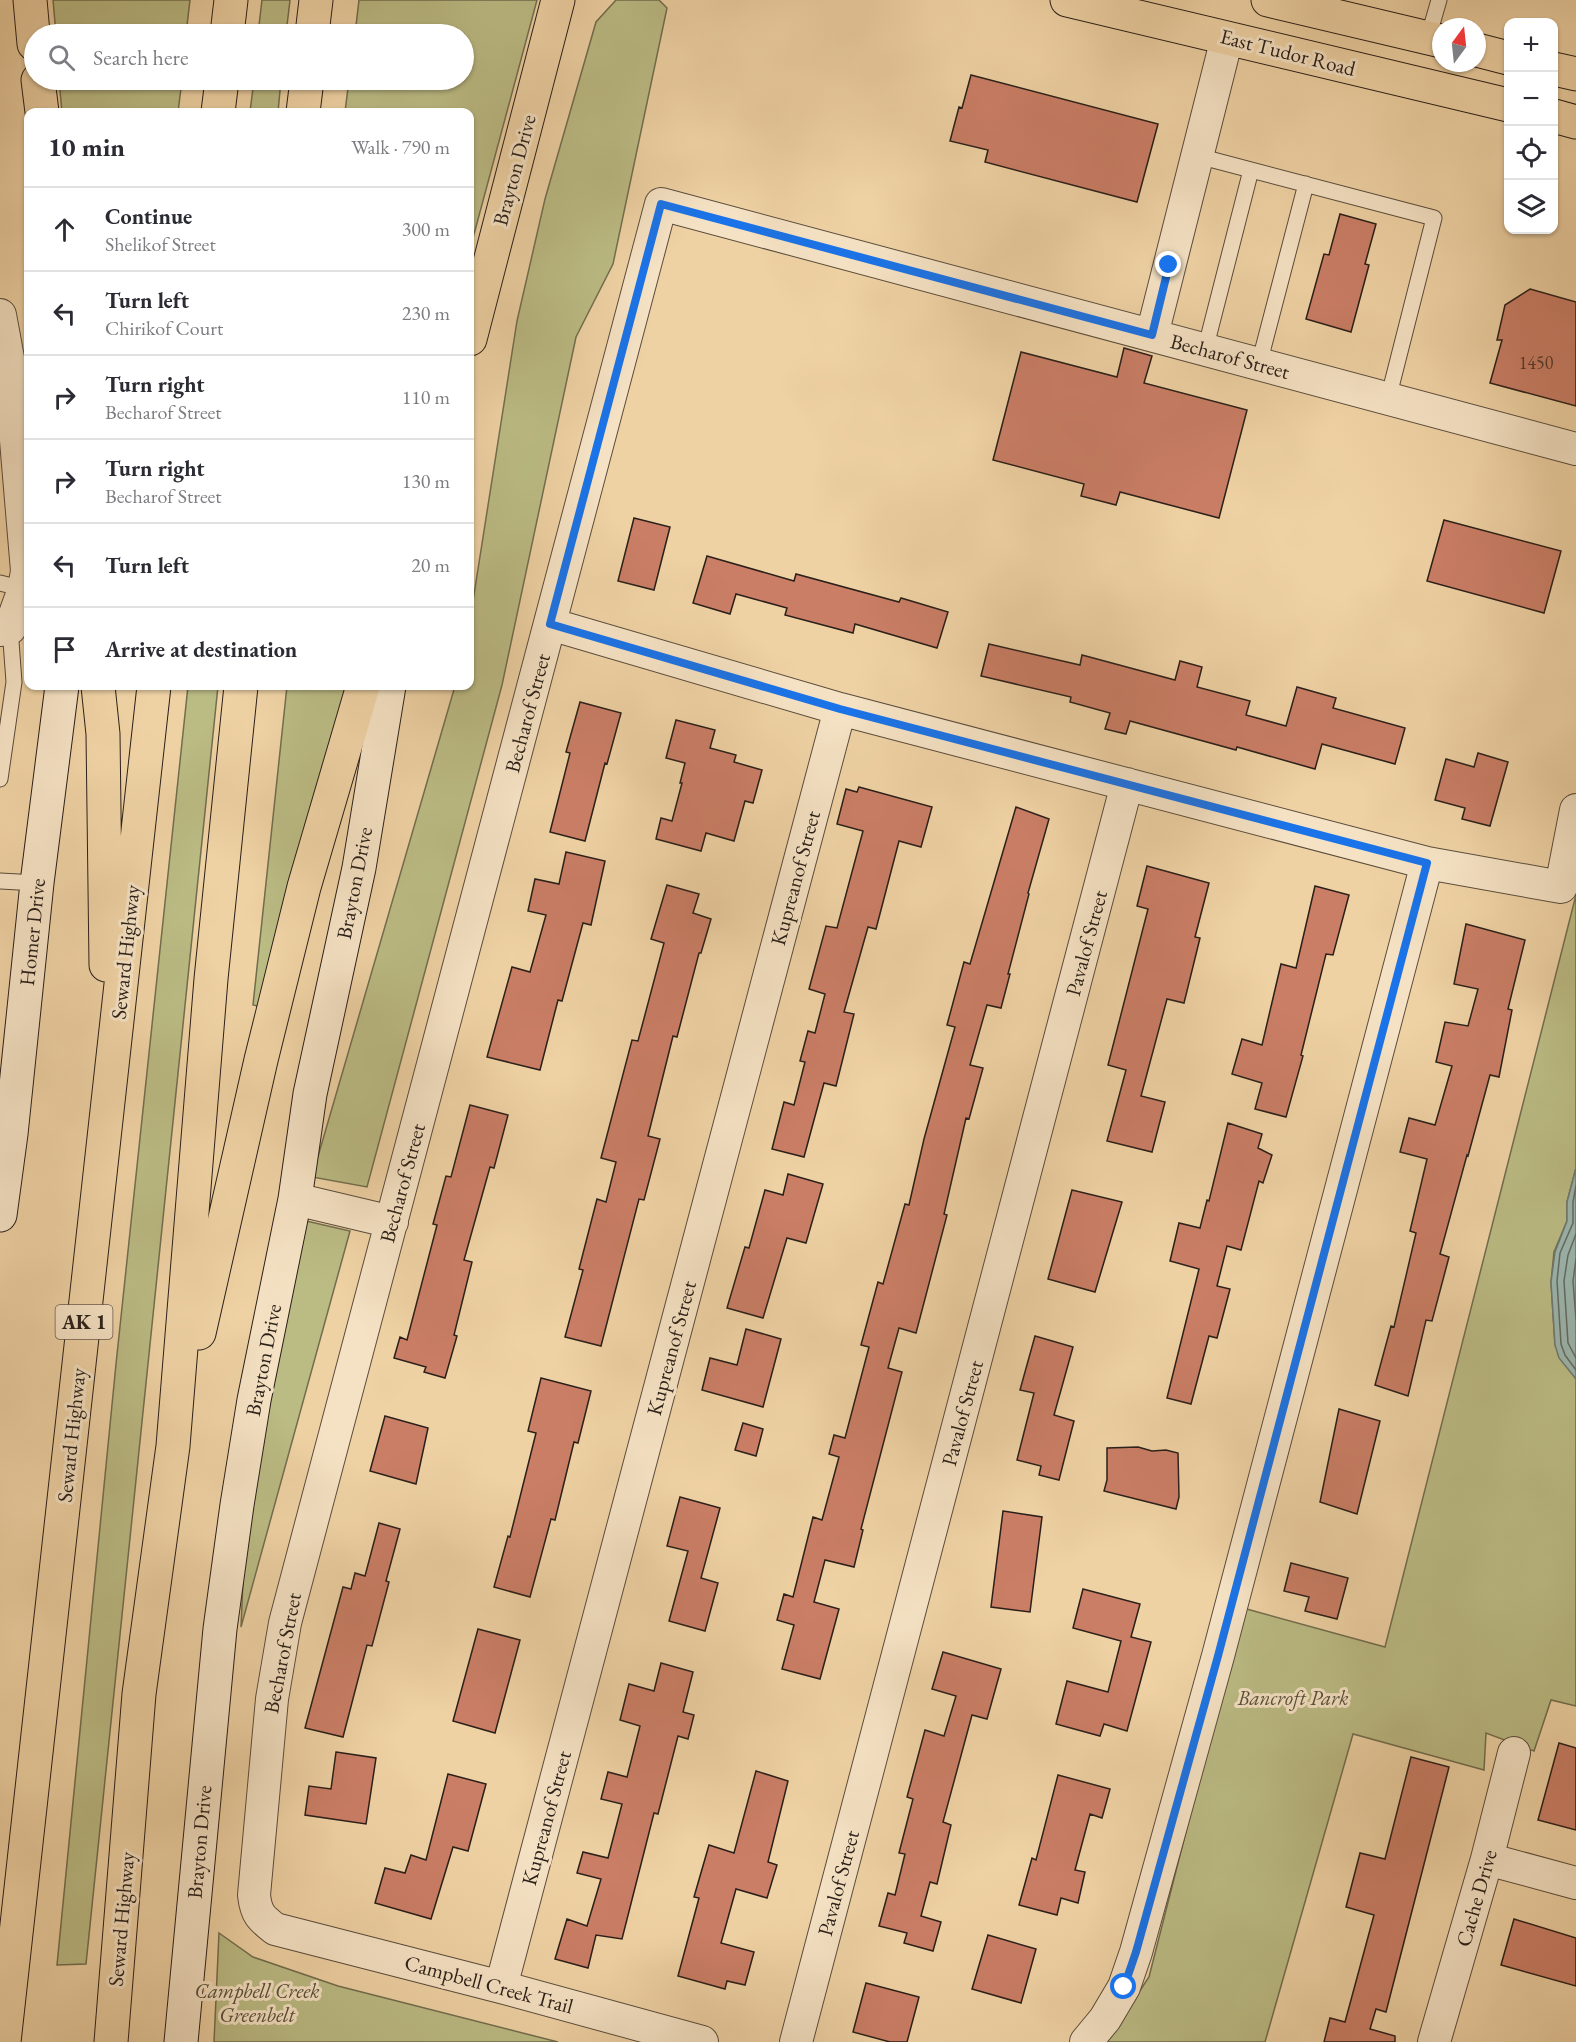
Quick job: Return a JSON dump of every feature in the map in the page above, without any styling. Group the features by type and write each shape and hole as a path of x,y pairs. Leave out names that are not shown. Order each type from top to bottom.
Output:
{"main road":[{"path":"30,0 32,24"},
{"path":"228,24 231,0"},
{"path":"313,24 316,0"},
{"name":"Brayton Drive","path":"474,324 558,0"},
{"name":"East Tudor Road","path":"1067,0 1504,104"},
{"path":"1268,0 1340,9 1432,39"},
{"path":"1486,52 1504,57"},
{"path":"1558,70 1576,74"},
{"path":"39,90 42,108"},
{"path":"218,108 221,90"},
{"path":"304,108 306,90"},
{"path":"1558,117 1576,122"},
{"name":"Homer Drive","path":"0,1215 5,1133 61,690"},
{"path":"98,690 103,734 107,1108"},
{"name":"Seward Highway","path":"4,2042 154,690"},
{"name":"Seward Highway","path":"111,2042 139,1694 173,1446 211,979 241,690"},
{"path":"173,1446 261,1060 304,887 362,690"},
{"name":"Brayton Drive","path":"181,2042 220,1629 254,1400 295,1199 310,1094 359,868 388,690"}],"street":[{"path":"1152,335 1227,38"},
{"name":"Becharof Street","path":"275,1929 262,1919 255,1909 254,1895 272,1699 285,1623 661,204 1576,449"},
{"path":"0,315 10,369 24,535"},
{"path":"5,629 12,586 24,574"},
{"path":"550,624 840,709 1427,863 1561,887 1576,810"},
{"name":"Kupreanof Street","path":"501,1987 840,709"},
{"name":"Pavalof Street","path":"796,2042 1128,784"},
{"path":"1086,2042 1106,2019 1124,1987 1136,1952 1218,1656 1427,863"},
{"path":"295,1199 392,1222"},
{"name":"Cache Drive","path":"1434,2042 1487,1859 1514,1753"},
{"path":"1487,1859 1576,1883"},
{"name":"Campbell Creek Trail","path":"275,1929 702,2042"}],"lane":[{"path":"1437,18 1439,0"},
{"path":"1198,156 1434,218 1388,399"},
{"path":"1205,350 1251,170"},
{"path":"1259,364 1306,184"},
{"path":"0,779 14,682 5,629"},
{"path":"0,880 37,883"}],"green space":[{"path":"53,0 190,0 187,24 55,24"},
{"path":"262,0 290,0 287,24 259,24"},
{"path":"359,0 537,0 474,234 474,108 346,108 348,90 474,90 474,24 356,24"},
{"path":"616,0 659,0 667,8 613,264 576,337 502,685 367,1187 312,1177 454,690 474,690 474,595 517,321 545,199 596,22"},
{"path":"60,90 181,90 178,108 62,108"},
{"path":"253,90 280,90 278,108 250,108"},
{"path":"188,690 218,690 86,1964 57,1965 116,1364"},
{"path":"287,690 350,690 263,1007 253,1005"},
{"name":"Bancroft Park","path":"1576,895 1576,1168 1567,1202 1567,1221 1554,1252 1551,1282 1555,1345 1576,1379 1576,1706 1551,1700 1534,1751 1486,1733 1484,1770 1353,1734 1265,2042 1106,2042 1149,1977 1243,1608 1385,1647"},
{"path":"302,1220 350,1231 241,1627 246,1510"},
{"name":"Campbell Creek Greenbelt","path":"219,1933 253,1957 338,1986 558,2042 214,2042"}],"water":[{"path":"1576,1168 1576,1379 1559,1358 1555,1345 1551,1282 1555,1252 1567,1221 1567,1202"}],"building":[{"path":"971,75 1158,124 1137,202 985,162 988,150 950,141"},
{"path":"1340,214 1376,224 1365,264 1369,265 1351,332 1306,319 1324,254 1329,255"},
{"path":"1530,289 1576,302 1576,406 1490,383 1502,340 1497,340 1505,305"},
{"path":"1124,348 1152,356 1144,383 1247,410 1219,518 1120,492 1116,505 1081,496 1084,484 993,460 1021,352 1117,377"},
{"path":"634,518 670,527 654,590 618,581"},
{"path":"1444,520 1561,551 1544,613 1427,581"},
{"path":"707,556 794,581 796,574 899,602 901,598 948,612 937,648 855,624 853,633 785,615 787,608 736,594 730,614 693,603"},
{"path":"989,644 1080,665 1082,655 1175,680 1180,661 1202,667 1197,687 1250,701 1246,715 1286,726 1297,687 1336,698 1333,708 1405,728 1395,764 1322,744 1315,769 1130,721 1126,734 1105,729 1110,713 1070,702 1071,697 981,676"},
{"path":"580,702 621,713 607,764 605,763 585,841 550,832 570,753 566,752"},
{"path":"676,720 715,730 710,748 736,755 734,762 762,770 753,803 745,801 734,841 706,833 701,851 656,839 661,818 672,821 682,783 680,783 685,763 666,758"},
{"path":"1478,753 1508,762 1490,826 1462,819 1465,808 1435,800 1446,759 1474,767"},
{"path":"859,787 932,807 921,847 899,841 876,929 868,927 844,1012 854,1014 836,1086 824,1083 804,1157 772,1149 784,1102 794,1105 805,1062 800,1061 808,1031 815,1033 825,994 809,989 826,926 837,928 863,831 837,824 846,789 857,792"},
{"path":"1016,807 1049,819 1028,893 1001,1008 987,1005 970,1065 983,1068 969,1119 966,1118 944,1214 947,1215 916,1333 899,1328 888,1368 902,1372 861,1529 863,1530 854,1567 825,1560 814,1602 839,1609 820,1679 782,1669 794,1625 777,1620 784,1594 793,1597 813,1517 822,1520 839,1457 829,1454 834,1435 845,1438 869,1347 861,1345 878,1282 883,1284 905,1204 909,1205 924,1139 955,1027 947,1025 964,962 970,964"},
{"path":"566,852 605,861 591,925 583,923 562,1001 558,1000 540,1070 487,1057 512,967 530,972 546,915 528,911 535,879 559,884"},
{"path":"1147,866 1209,883 1195,937 1200,938 1184,1003 1167,999 1141,1096 1165,1102 1152,1152 1107,1141 1126,1070 1108,1065 1148,909 1137,906"},
{"path":"667,885 699,894 693,913 711,919 701,953 699,953 677,1037 673,1036 648,1136 660,1139 644,1200 639,1199 601,1346 565,1337 583,1270 579,1269 597,1199 606,1202 616,1162 601,1158 632,1040 638,1041 664,943 651,939"},
{"path":"1315,886 1349,895 1333,955 1326,954 1301,1055 1303,1056 1286,1117 1255,1109 1262,1083 1232,1074 1242,1039 1262,1045 1281,964 1296,968"},
{"path":"1466,924 1525,940 1508,1009 1512,1010 1499,1077 1490,1075 1467,1155 1440,1254 1449,1257 1432,1321 1426,1320 1408,1396 1375,1385 1391,1326 1394,1327 1416,1233 1410,1231 1427,1159 1400,1152 1409,1118 1435,1125 1452,1066 1436,1062 1445,1022 1468,1026 1478,989 1454,984"},
{"path":"470,1105 508,1115 494,1168 490,1167 464,1260 472,1262 454,1335 457,1336 445,1378 424,1372 426,1367 394,1358 400,1337 407,1340 437,1225 433,1224 446,1176 451,1177"},
{"path":"1228,1123 1262,1134 1258,1148 1272,1155 1263,1183 1259,1181 1241,1250 1227,1246 1217,1286 1230,1289 1217,1338 1209,1336 1191,1404 1167,1398 1199,1269 1170,1261 1179,1223 1200,1228"},
{"path":"788,1174 823,1184 806,1243 787,1238 763,1318 727,1308 745,1247 749,1248 765,1190 783,1195"},
{"path":"1072,1190 1122,1202 1095,1292 1048,1279"},
{"path":"746,1329 781,1339 763,1407 702,1390 710,1358 737,1365"},
{"path":"1035,1336 1073,1347 1054,1415 1074,1421 1059,1480 1039,1475 1041,1466 1017,1460 1034,1393 1020,1390"},
{"path":"541,1378 591,1391 578,1443 574,1442 555,1520 551,1519 530,1597 494,1587 508,1536 510,1537 536,1433 528,1431"},
{"path":"1339,1409 1380,1421 1357,1514 1320,1502"},
{"path":"385,1416 428,1428 416,1484 370,1471"},
{"path":"743,1423 763,1429 756,1456 735,1450"},
{"path":"1138,1447 1152,1451 1166,1450 1178,1453 1179,1497 1176,1509 1104,1491 1107,1480 1107,1448"},
{"path":"680,1497 720,1508 701,1578 718,1583 705,1631 669,1621 688,1551 667,1546"},
{"path":"1003,1511 1042,1517 1030,1612 991,1607"},
{"path":"379,1523 400,1529 372,1646 367,1645 343,1737 305,1728 343,1587 351,1589 355,1573 365,1576"},
{"path":"1291,1563 1348,1578 1337,1619 1305,1611 1309,1597 1284,1591"},
{"path":"1083,1589 1140,1604 1131,1637 1151,1642 1127,1731 1104,1724 1100,1736 1056,1724 1067,1681 1108,1692 1121,1641 1073,1628"},
{"path":"478,1629 520,1640 495,1733 453,1721"},
{"path":"943,1652 1001,1669 987,1719 972,1715 943,1822 951,1825 937,1884 930,1882 921,1916 941,1922 933,1951 904,1943 907,1933 879,1926 888,1893 895,1895 905,1854 899,1853 913,1799 907,1797 925,1730 944,1736 956,1696 932,1689"},
{"path":"661,1663 693,1672 683,1712 694,1715 688,1739 678,1736 658,1814 654,1813 622,1939 596,1935 588,1968 555,1959 567,1919 587,1926 601,1879 577,1873 583,1852 608,1858 622,1804 601,1799 608,1772 627,1777 640,1726 620,1720 629,1684 654,1691"},
{"path":"1559,1743 1576,1748 1576,1830 1538,1820"},
{"path":"336,1752 376,1758 366,1824 305,1815 309,1786 331,1789"},
{"path":"1411,1757 1449,1767 1386,2012 1376,2009 1370,2029 1395,2036 1395,2042 1324,2042 1330,2018 1345,2022 1374,1915 1346,1907 1360,1853 1385,1859"},
{"path":"756,1771 788,1781 768,1862 777,1865 767,1898 736,1889 721,1943 754,1952 745,1985 727,1981 725,1989 678,1976 699,1898 694,1897 709,1845 734,1853"},
{"path":"448,1774 486,1784 468,1851 453,1847 431,1919 375,1903 385,1868 405,1873 411,1855 426,1860"},
{"path":"1058,1775 1110,1789 1102,1818 1090,1814 1075,1870 1085,1872 1078,1903 1061,1898 1057,1915 1019,1905 1032,1858 1036,1860"},
{"path":"1514,1919 1576,1938 1576,1986 1501,1965"},
{"path":"988,1935 1036,1949 1021,2003 972,1989"},
{"path":"866,1983 919,1997 907,2042 890,2042 853,2032"}],"route":[{"path":"1124,1987 1136,1952 1218,1656 1427,863 840,709 550,624 661,204 1152,335 1169,265"}]}
